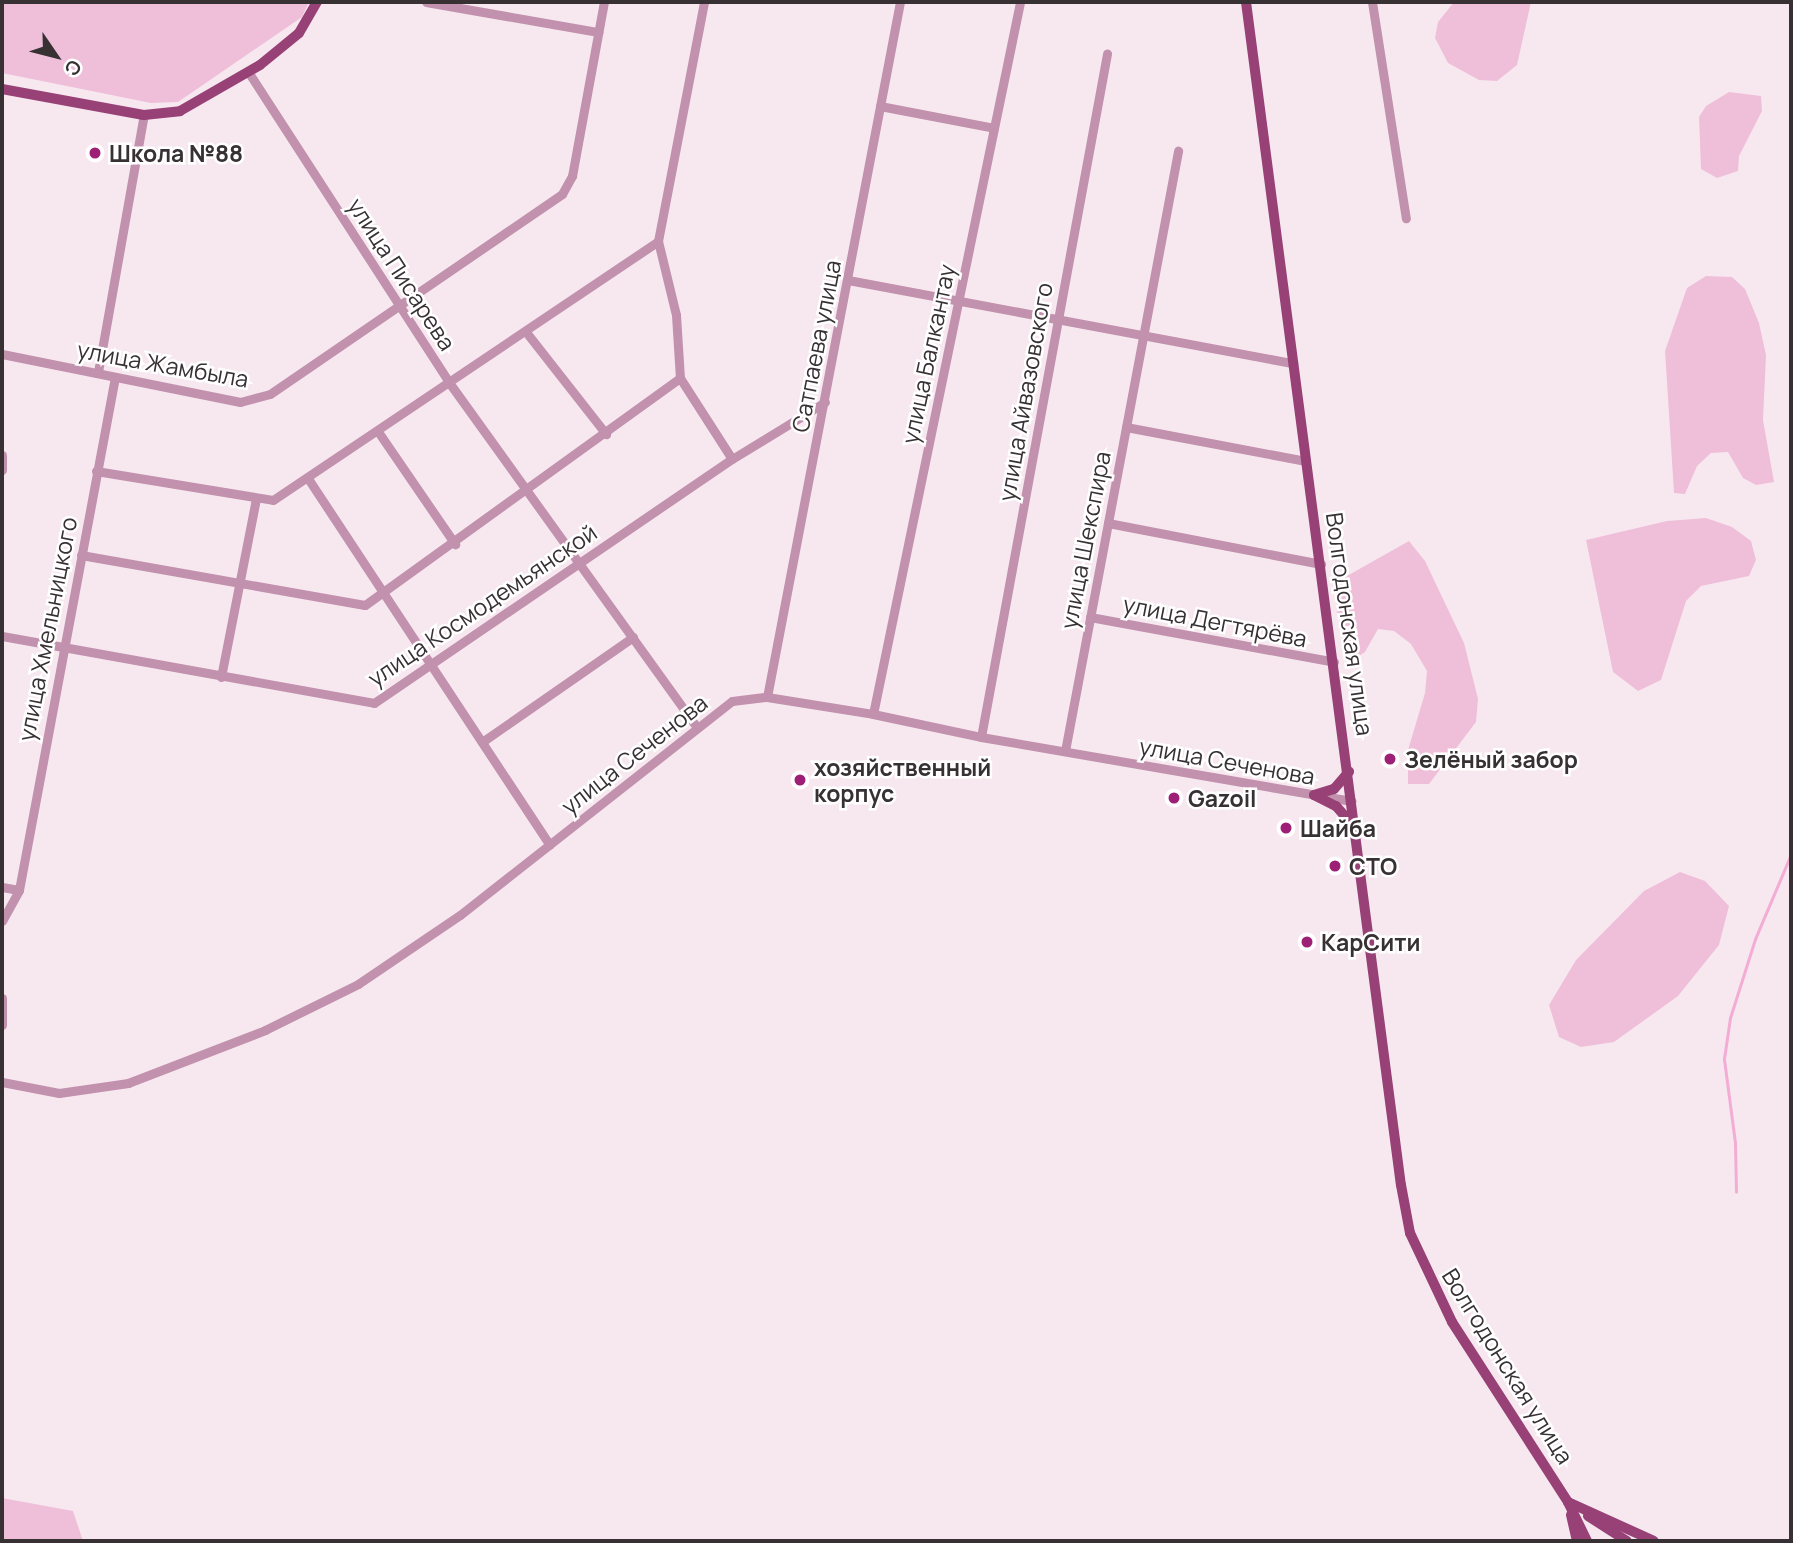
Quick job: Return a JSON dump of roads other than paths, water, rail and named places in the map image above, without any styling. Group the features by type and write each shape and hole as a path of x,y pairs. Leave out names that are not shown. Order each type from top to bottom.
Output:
{"main road":[{"path":"2,89 144,115 180,111 249,73 299,33 317,2"},
{"name":"Волгодонская улица","path":"1246,2 1357,831 1401,1185 1410,1233 1452,1322 1568,1502"},
{"path":"1314,795 1334,789 1349,772"},
{"path":"1314,795 1336,806 1357,831"},
{"path":"1568,1502 1577,1541"},
{"path":"1568,1502 1587,1541"},
{"path":"1568,1502 1627,1541"},
{"path":"1568,1502 1654,1541"}],"street":[{"path":"426,2 598,32"},
{"name":"улица Жамбыла","path":"2,354 240,402 255,401 399,309 562,194 572,176 604,2"},
{"path":"704,2 657,241 676,315 680,378 732,459"},
{"name":"Сатпаева улица","path":"767,697 900,2"},
{"name":"улица Балкантау","path":"873,714 1020,2"},
{"path":"1372,2 1406,218"},
{"name":"улица Айвазовского","path":"981,737 1107,54"},
{"name":"улица Писарева","path":"249,73 448,381 697,727"},
{"path":"880,106 994,128"},
{"path":"97,372 144,115"},
{"name":"улица Шекспира","path":"1065,751 1178,151"},
{"path":"96,471 273,500 309,480 379,433 448,381 526,332 657,241"},
{"path":"848,280 1293,363"},
{"path":"526,332 606,434"},
{"name":"улица Хмельницкого","path":"2,921 19,890 62,647 115,377"},
{"path":"81,555 238,586 365,605 529,491 680,378"},
{"name":"улица Космодемьянской","path":"2,636 363,704 374,703 432,667 579,561 732,459 825,402"},
{"path":"1126,427 1306,461"},
{"path":"379,433 455,544"},
{"path":"2,455 2,470"},
{"path":"309,480 387,592 432,667 550,845"},
{"path":"221,677 256,498"},
{"path":"1108,523 1321,564"},
{"name":"улица Дегтярёва","path":"1090,617 1334,662"},
{"path":"482,742 633,637"},
{"name":"улица Сеченова","path":"2,1082 59,1093 128,1083 265,1030 358,984 460,915 732,701 767,697 873,714 981,737 1352,801"},
{"path":"2,887 19,890"},
{"path":"2,998 2,1025"}],"waterway":[{"path":"1736,1192 1735,1143 1724,1059 1730,1018 1755,939 1791,854"}],"place":[{"name":"Школа №88","path":"95,153"},
{"name":"Зелёный забор","path":"1390,759"},
{"name":"хозяйственный корпус","path":"800,780"},
{"name":"Gazoil","path":"1174,798"},
{"name":"Шайба","path":"1286,828"},
{"name":"СТО","path":"1335,866"},
{"name":"КарСити","path":"1307,942"}]}
